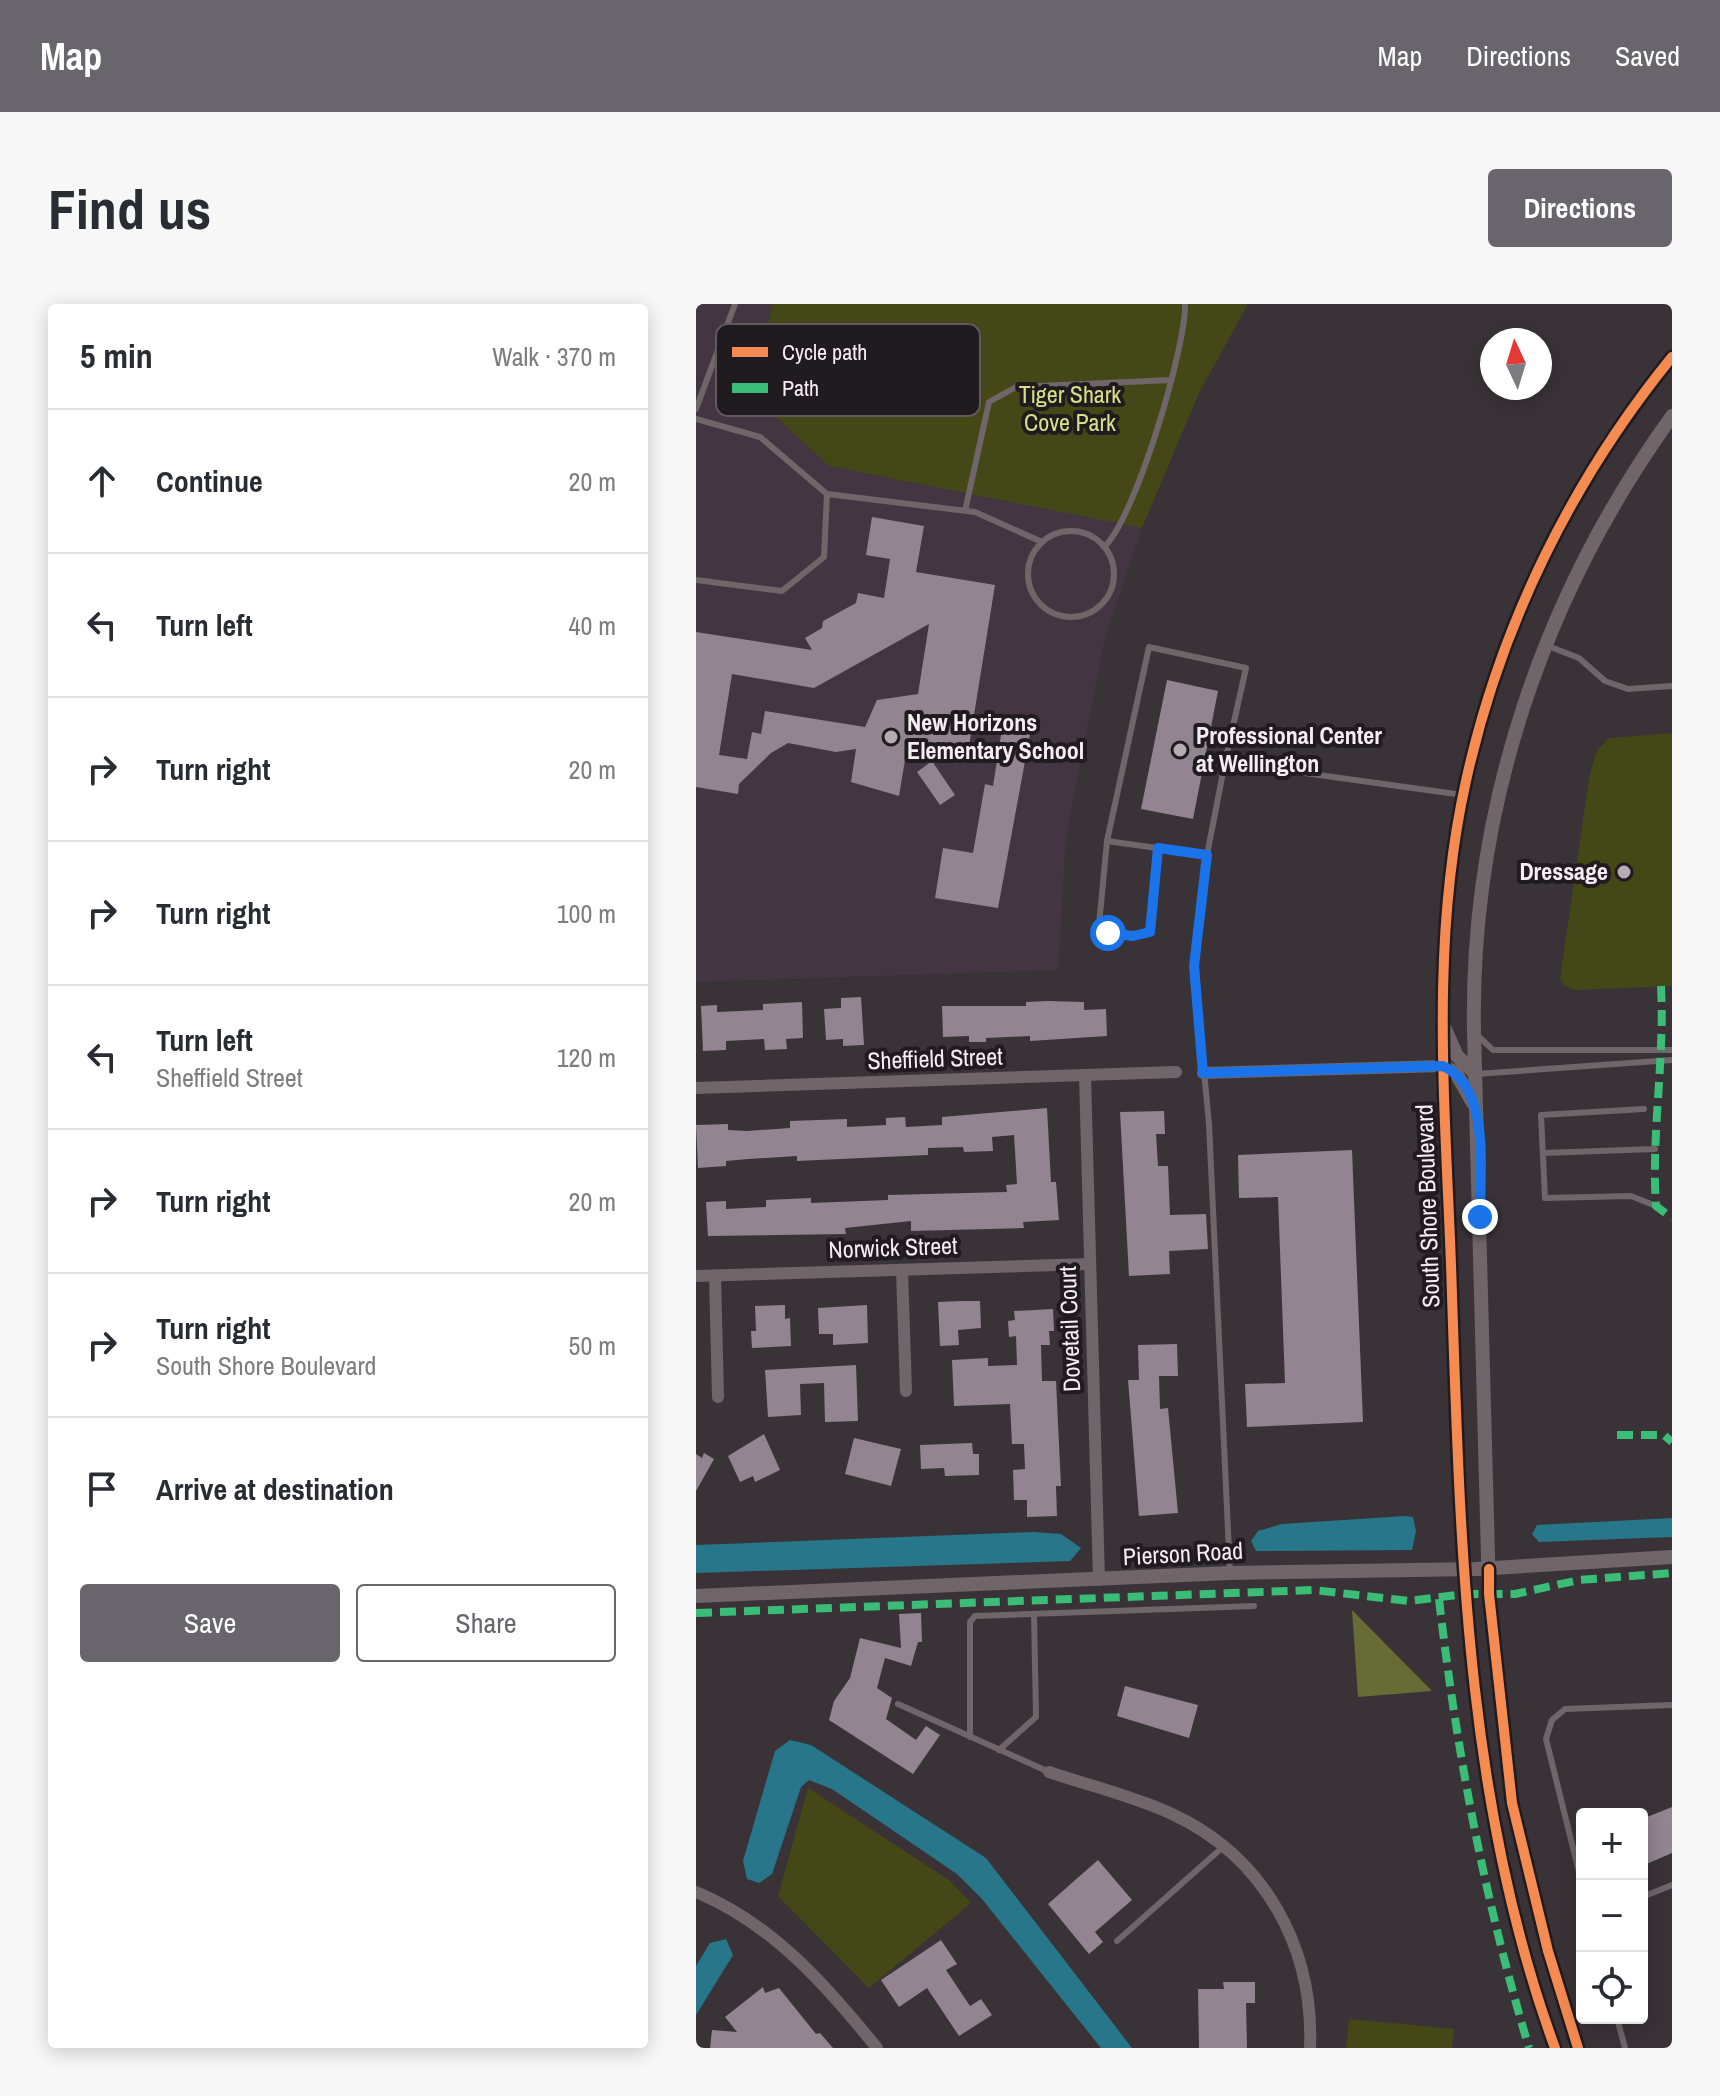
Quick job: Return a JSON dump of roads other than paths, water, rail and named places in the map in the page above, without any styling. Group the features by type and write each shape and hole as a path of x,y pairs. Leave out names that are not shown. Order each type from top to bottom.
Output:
{"street":[{"name":"South Shore Boulevard","path":"1555,2048 1532,1987 1500,1846 1469,1641 1463,1570 1441,1020 1447,893 1463,795 1488,696 1531,584 1586,478 1672,357"},
{"path":"1578,2048 1548,1951 1512,1803 1489,1594 1474,1032 1476,951 1486,856 1508,755 1545,645 1595,538 1672,416"},
{"path":"1441,1020 1457,1056 1476,1074"},
{"path":"1203,1073 1443,1066 1456,1073 1477,1110"},
{"name":"Sheffield Street","path":"696,1088 1176,1072"},
{"name":"Dovetail Court","path":"1085,1076 1099,1580"},
{"name":"Norwick Street","path":"696,1276 1090,1264"},
{"path":"902,1270 906,1391"},
{"path":"715,1276 718,1397"},
{"name":"Pierson Road","path":"696,1596 1230,1573 1489,1569 1672,1557"},
{"path":"1049,1772 1169,1813 1224,1846 1261,1884 1293,1939 1308,1990 1310,2048"},
{"path":"696,1892 753,1923 786,1948 836,1997 877,2048"}],"lane":[{"path":"728,324 735,304"},
{"path":"1104,547 1116,537 1171,380 1185,304"},
{"path":"696,409 716,355"},
{"path":"965,511 989,402 1016,387 1171,380"},
{"path":"696,419 760,437 827,494 965,511 1042,542"},
{"path":"696,580 782,591 824,557 827,494"},
{"path":"1081,532 1104,547 1114,572 1107,598 1085,615 1057,615 1034,596 1029,568 1042,542 1054,535 1081,532"},
{"path":"1545,645 1579,658 1605,681 1628,689 1672,686"},
{"path":"1158,848 1150,932 1133,936 1108,933 1099,925 1107,841 1149,647 1246,668 1207,855 1194,966 1209,1124 1230,1573"},
{"path":"1225,762 1463,795"},
{"path":"1107,841 1207,855"},
{"path":"1474,1032 1493,1050 1672,1050"},
{"path":"1476,1074 1672,1060"},
{"path":"1644,1109 1541,1115 1545,1198 1631,1196 1656,1206"},
{"path":"1543,1153 1655,1149"},
{"path":"970,1737 972,1618 1254,1606"},
{"path":"999,1750 1036,1717 1034,1614"},
{"path":"898,1704 1049,1772"},
{"path":"1581,1880 1546,1739 1552,1720 1565,1709 1672,1705"},
{"path":"1117,1941 1224,1846"},
{"path":"1648,1895 1672,1885"},
{"path":"1619,2024 1625,2048"}],"water":[{"path":"1413,1517 1416,1531 1412,1550 1256,1551 1251,1541 1258,1531 1282,1524"},
{"path":"1672,1518 1672,1537 1539,1542 1532,1534 1537,1525"},
{"path":"1034,1532 1061,1534 1081,1548 1070,1561 696,1573 696,1545"},
{"path":"790,1740 811,1745 986,1858 1132,2048 1101,2048 982,1899 957,1874 832,1789 809,1780 801,1787 772,1874 759,1883 747,1879 743,1861 775,1751"},
{"path":"726,1939 733,1955 696,2015 696,1966 710,1943"}],"place":[{"name":"New Horizons Elementary School","path":"891,737"},
{"name":"Professional Center at Wellington","path":"1180,750"},
{"name":"Dressage","path":"1624,872"}],"park label":[{"name":"Tiger Shark Cove Park","path":"1070,409"}]}
